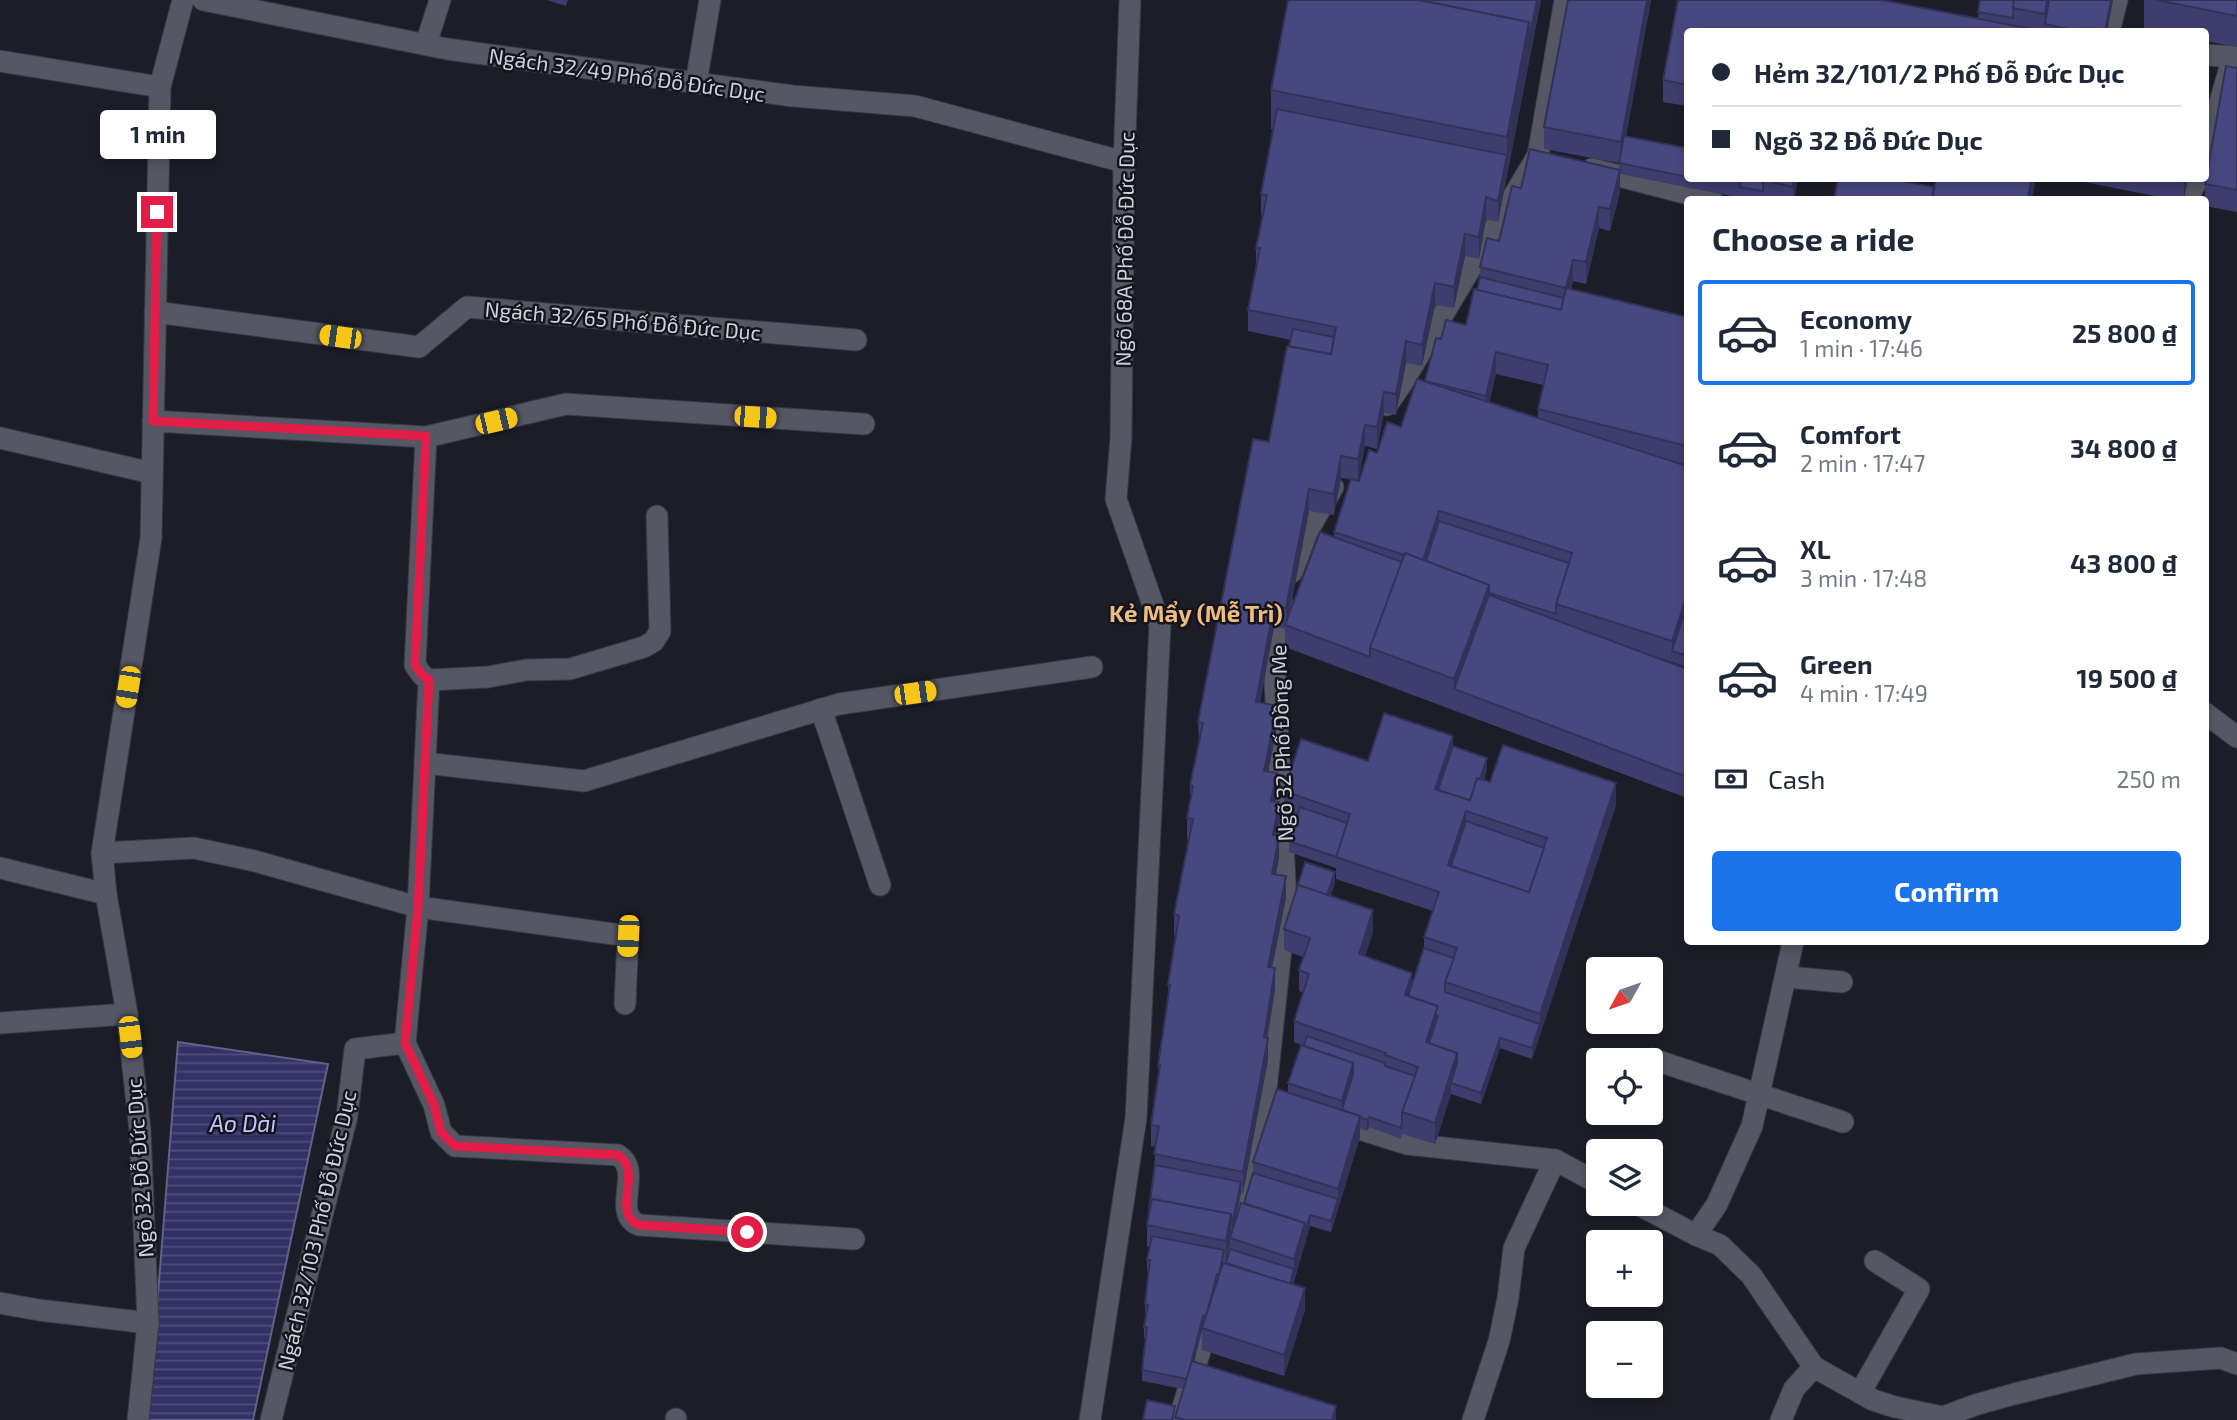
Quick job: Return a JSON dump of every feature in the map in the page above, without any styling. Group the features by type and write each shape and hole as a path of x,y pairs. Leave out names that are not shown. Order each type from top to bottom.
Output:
{"lane":[{"name":"Ngõ 32 Đỗ Đức Dục","path":"138,1420 148,1324 140,1130 127,1014 106,894 102,853 151,538 160,87 183,0"},
{"name":"Ngách 32/49 Phố Đỗ Đức Dục","path":"203,0 426,44 793,96 915,106 1124,162"},
{"path":"426,44 440,0"},
{"path":"696,83 710,0"},
{"name":"Ngõ 68A Phố Đỗ Đức Dục","path":"1090,1420 1136,1118 1160,625 1116,499 1121,438 1124,162 1130,0"},
{"path":"1372,426 1401,385 1544,156 1566,0"},
{"path":"2110,28 2117,0"},
{"path":"2209,55 2235,57 2209,140"},
{"path":"0,61 160,87"},
{"path":"1578,165 1697,196"},
{"name":"Ngách 32/65 Phố Đỗ Đức Dục","path":"155,312 418,347 467,307 856,340"},
{"path":"1401,385 1427,392"},
{"path":"153,421 426,436 566,404 864,424"},
{"path":"426,436 415,665 429,680 488,677 526,670 570,669 644,647 654,640 660,631 657,516"},
{"path":"0,438 152,473"},
{"name":"Ngõ 32 Phố Đồng Me","path":"1179,1420 1272,1101 1286,902 1274,661 1283,595 1307,532 1344,467"},
{"path":"1307,532 1330,539"},
{"path":"425,763 584,781 839,704 1092,667"},
{"path":"429,680 418,907 405,1043 434,1105 441,1132 455,1146 618,1155 625,1159 629,1170 627,1214 631,1221 639,1225 854,1239"},
{"path":"821,709 880,885"},
{"path":"2209,716 2237,737"},
{"path":"102,853 194,848 255,861 418,907 628,936 625,1004"},
{"path":"0,868 106,894"},
{"path":"1696,1236 1717,1204 1752,1126 1792,945"},
{"path":"1787,977 1842,982"},
{"path":"0,1023 127,1014"},
{"name":"Ngách 32/103 Phố Đỗ Đức Dục","path":"271,1420 347,1116 355,1049 405,1043"},
{"path":"1663,1063 1843,1122"},
{"path":"1317,1115 1407,1144 1555,1160 1586,1177"},
{"path":"1473,1420 1499,1341 1514,1248 1555,1160"},
{"path":"1659,1216 1696,1236 1720,1245 1751,1275 1814,1367 1895,1407 1943,1419 2001,1397 2136,1364 2221,1359 2237,1364"},
{"path":"1860,1392 1919,1289 1875,1261"},
{"path":"0,1303 148,1324"},
{"path":"1781,1420 1794,1389 1814,1367"}],"water":[{"name":"Ao Dài","path":"178,1042 328,1064 253,1420 148,1420"}],"building":[{"path":"1288,0 1419,0 1529,22 1507,137 1271,90"},
{"path":"1420,0 1537,0 1529,40 1529,22"},
{"path":"1568,0 1647,0 1621,142 1544,127"},
{"path":"1678,0 1882,0 2026,28 1684,28 1684,84 1663,80"},
{"path":"1980,0 2014,0 2013,18 1978,12"},
{"path":"2014,0 2047,0 2045,14 2013,8"},
{"path":"2049,0 2111,0 2106,28 2064,28 2045,24"},
{"path":"2157,0 2237,0 2237,16"},
{"path":"2226,66 2237,68 2237,190 2205,184 2209,182 2209,162"},
{"path":"1277,109 1507,155 1498,201 1486,197 1479,237 1465,234 1454,287 1435,283 1422,345 1406,341 1396,394 1384,392 1377,427 1365,425 1358,459 1341,456 1334,494 1309,489 1286,608 1274,606 1256,702 1277,706 1264,771 1277,773 1271,801 1279,802 1273,835 1279,836 1272,874 1286,876 1268,967 1275,968 1264,1038 1268,1038 1243,1172 1154,1154 1159,1126 1151,1125 1179,916 1174,914 1193,819 1187,818 1193,786 1190,785 1203,723 1198,722 1253,439 1269,442 1287,346 1331,354 1336,327 1248,310 1260,248 1256,248 1267,195 1261,194"},
{"path":"1624,136 1684,147 1684,176 1619,163"},
{"path":"1530,149 1620,170 1610,209 1599,207 1586,262 1573,260 1566,288 1480,267 1487,238 1499,241 1512,186 1521,188"},
{"path":"1741,182 1763,182 1763,191 1740,187"},
{"path":"1772,182 1794,182 1793,187"},
{"path":"1837,182 1908,182 1934,187 1933,196 1835,196"},
{"path":"1935,182 2031,182 2028,196 1933,196"},
{"path":"1480,277 1564,298 1561,310 1477,290"},
{"path":"1566,288 1684,316 1684,445 1538,409 1548,365 1496,352 1486,396 1425,381 1436,338 1441,339 1446,320 1466,325 1474,289 1561,310"},
{"path":"1293,329 1334,337 1331,354 1289,346"},
{"path":"1417,379 1684,465 1684,604 1672,641 1556,604 1572,553 1510,533 1439,511 1423,560 1334,532 1351,479 1359,481 1369,450 1377,453 1387,422 1401,427"},
{"path":"1439,521 1569,563 1556,604 1556,614 1489,593 1489,585 1426,561"},
{"path":"1320,532 1402,562 1370,648 1370,657 1285,625"},
{"path":"1405,553 1489,585 1454,679 1370,648"},
{"path":"1489,595 1684,668 1684,776 1454,689"},
{"path":"1684,614 1684,655 1672,651"},
{"path":"1384,713 1453,736 1435,789 1470,800 1477,778 1490,782 1503,745 1616,783 1540,1014 1445,982 1457,948 1424,937 1439,892 1336,857 1350,814 1284,791 1301,739 1368,761","holes":["1466,811 1547,838 1529,892 1448,865"]},
{"path":"1453,746 1487,758 1470,800 1438,790"},
{"path":"1300,807 1347,823 1336,857 1289,841"},
{"path":"1466,821 1544,848 1529,892 1451,866"},
{"path":"1305,862 1335,872 1327,895 1298,885 1295,894"},
{"path":"1298,885 1373,910 1359,954 1412,973 1405,995 1438,1006 1426,1042 1457,1053 1435,1123 1402,1112 1418,1067 1294,1021 1309,974 1299,970 1310,938 1284,929"},
{"path":"1424,948 1454,958 1445,982 1445,992 1540,1024 1532,1048 1500,1038 1481,1093 1451,1083 1457,1053 1429,1043 1438,1016 1435,1015 1438,1006 1408,996"},
{"path":"1307,1036 1415,1076 1402,1112 1401,1128 1369,1117 1367,1120 1342,1110 1353,1074 1353,1063 1304,1046"},
{"path":"1301,1045 1353,1063 1342,1101 1288,1083"},
{"path":"1277,1089 1360,1116 1338,1189 1253,1162"},
{"path":"1155,1165 1241,1182 1232,1225 1231,1214 1152,1199 1149,1208"},
{"path":"1253,1173 1338,1199 1331,1221 1310,1215 1305,1233 1305,1223 1244,1203"},
{"path":"1152,1199 1231,1214 1226,1241 1147,1225"},
{"path":"1241,1203 1305,1223 1294,1259 1230,1238"},
{"path":"1152,1236 1224,1250 1187,1379 1142,1370 1148,1305 1145,1304 1150,1260 1147,1260"},
{"path":"1230,1249 1294,1269 1290,1284 1226,1263"},
{"path":"1223,1263 1305,1288 1284,1355 1202,1328"},
{"path":"1192,1361 1336,1406 1332,1420 1181,1420 1175,1417"},
{"path":"1147,1400 1175,1406 1172,1420 1143,1420"}],"district":[{"name":"Kẻ Mẩy (Mễ Trì)","path":"1196,612"}],"route":[{"path":"157,212 153,421 426,436 415,665 429,680 418,907 405,1043 434,1105 441,1132 455,1146 618,1155 625,1159 629,1170 627,1214 631,1221 639,1225 747,1232"}]}
